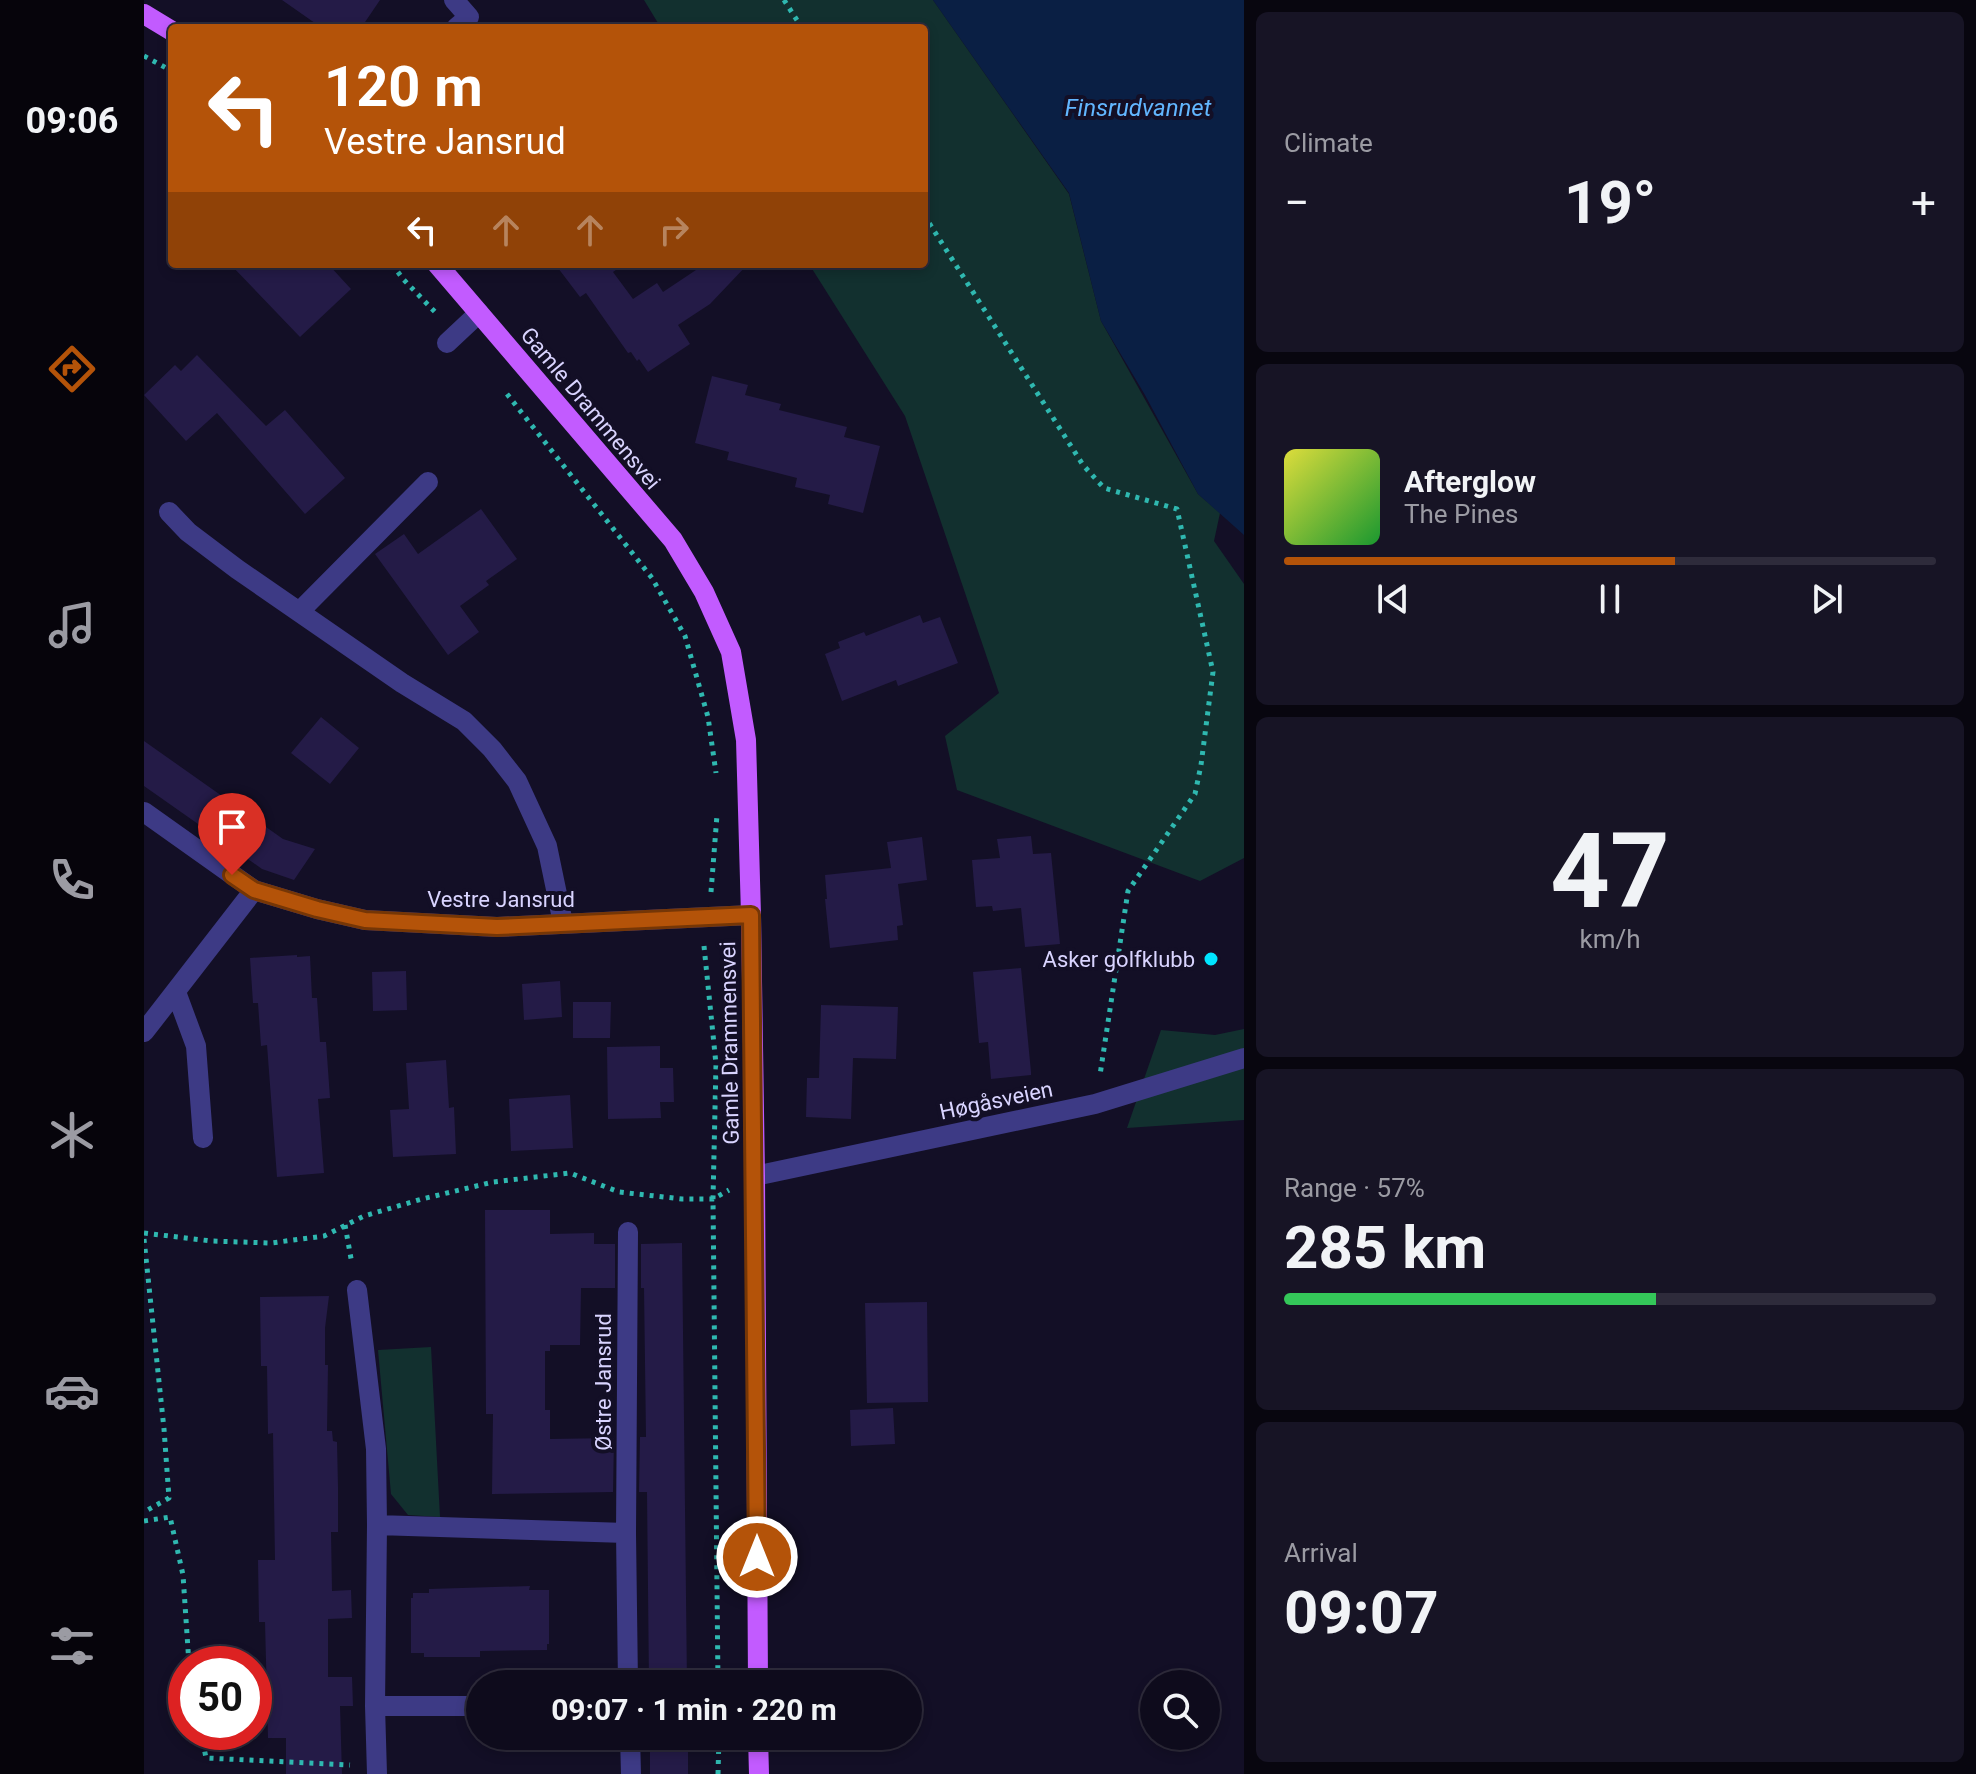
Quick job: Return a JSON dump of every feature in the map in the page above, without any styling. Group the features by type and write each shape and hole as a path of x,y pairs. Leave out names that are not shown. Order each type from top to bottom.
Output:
{"main road":[{"path":"144,14 168,29"},
{"name":"Gamle Drammensvei","path":"440,268 673,540 704,592 731,652 746,740 751,915 758,1670"},
{"path":"758,1750 759,1774"}],"street":[{"path":"454,0 468,24"},
{"path":"452,339 479,313"},
{"path":"300,611 428,482"},
{"path":"169,512 188,532 237,569 402,683 464,721 492,749 517,781 547,846 563,923"},
{"name":"Vestre Jansrud","path":"144,812 254,890 365,920 497,927 751,915"},
{"path":"144,1032 254,890"},
{"path":"176,992 196,1046 203,1138"},
{"name":"Høgåsveien","path":"755,1176 1095,1104 1244,1058"},
{"name":"Østre Jansrud","path":"628,1232 628,1670"},
{"path":"357,1290 376,1449 377,1771"},
{"path":"377,1525 626,1533"},
{"path":"375,1706 466,1706"},
{"path":"630,1750 631,1774"}],"path":[{"path":"784,0 799,24"},
{"path":"144,56 168,69"},
{"path":"928,221 1083,465 1104,488 1177,509 1213,672 1195,794 1128,891 1095,1104"},
{"path":"395,268 452,339"},
{"path":"500,385 652,578 685,636 708,717 717,779"},
{"path":"718,809 704,946 716,1064 713,1199 718,1670"},
{"path":"144,1512 169,1498 144,1236 271,1243 324,1236 364,1216 407,1203 493,1182 570,1173 619,1192 682,1199 713,1199 755,1176"},
{"path":"345,1225 357,1290"},
{"path":"144,1521 170,1517 183,1575 188,1646"},
{"path":"204,1750 206,1758 320,1762 377,1771"},
{"path":"718,1774 719,1750"}],"green space":[{"path":"644,0 933,0 1069,194 1101,321 1198,494 1220,513 1214,541 1244,584 1244,858 1200,881 957,790 945,736 999,693 905,416 812,268 928,268 928,24 659,24"},
{"path":"1244,1029 1244,1120 1127,1128 1161,1030 1215,1035"},
{"path":"431,1347 440,1517 408,1515 391,1494 378,1350"}],"water":[{"name":"Finsrudvannet","path":"933,0 1244,0 1244,535 1198,494 1101,321 1069,193"}],"building":[{"path":"282,0 380,0 364,24 316,24"},
{"path":"234,268 332,268 351,289 300,337"},
{"path":"558,268 618,268 613,272 633,299 657,283 663,292 699,268 744,268 710,304 678,325 690,344 648,372 639,359 637,361 631,352 628,353 586,293 580,297"},
{"path":"197,355 266,426 285,410 345,478 305,514 217,413 186,441 144,395 175,365 181,371"},
{"path":"712,376 748,385 745,395 781,404 779,410 847,427 844,437 880,446 863,513 828,504 830,495 795,487 797,478 727,460 729,452 695,443"},
{"path":"481,509 517,559 486,581 489,585 460,606 479,632 448,655 375,554 404,534 418,554"},
{"path":"920,615 923,623 940,617 958,663 898,686 896,680 842,701 825,654 840,648 838,642 864,632 866,636"},
{"path":"321,717 359,748 330,784 291,753"},
{"path":"144,741 283,839 315,849 294,880 262,869 144,786"},
{"path":"1031,836 1033,854 1051,853 1060,944 1025,947 1021,908 993,911 992,906 976,907 972,860 1000,858 997,839"},
{"path":"922,837 927,880 898,884 903,925 897,926 898,940 830,948 825,875 891,868 887,842"},
{"path":"310,956 312,998 317,998 320,1042 326,1042 330,1098 318,1099 324,1173 277,1177 267,1045 261,1046 258,1003 253,1003 250,958"},
{"path":"1021,968 1031,1075 991,1079 988,1042 979,1043 973,972"},
{"path":"406,971 407,1010 373,1011 372,972"},
{"path":"560,981 562,1017 524,1020 522,984"},
{"path":"573,1002 611,1002 610,1038 573,1038"},
{"path":"821,1005 898,1007 896,1059 853,1058 851,1119 806,1117 807,1078 819,1078"},
{"path":"660,1046 660,1068 673,1068 674,1102 660,1102 661,1118 608,1119 607,1047"},
{"path":"446,1060 449,1108 454,1107 456,1154 393,1157 390,1110 409,1109 406,1063"},
{"path":"570,1095 573,1148 511,1151 509,1099"},
{"path":"485,1210 550,1210 550,1234 594,1233 594,1244 615,1244 615,1288 581,1288 580,1345 550,1345 550,1351 545,1351 545,1410 550,1410 550,1439 614,1438 613,1492 492,1494 493,1414 486,1414"},
{"path":"682,1243 687,1670 649,1670 647,1492 639,1492 640,1437 646,1437 641,1244"},
{"path":"329,1296 325,1328 327,1431 332,1431 333,1441 337,1442 338,1487 338,1532 331,1532 332,1591 351,1590 352,1618 328,1619 328,1677 352,1677 353,1706 340,1706 342,1774 286,1774 286,1738 272,1738 272,1646 266,1646 265,1622 259,1622 258,1560 275,1560 273,1433 268,1434 267,1366 261,1366 260,1297"},
{"path":"927,1302 928,1402 867,1403 865,1303"},
{"path":"893,1408 895,1444 851,1446 850,1410"},
{"path":"530,1586 529,1590 549,1590 547,1650 480,1651 480,1657 424,1657 424,1653 411,1653 413,1593 429,1593 429,1589"},
{"path":"650,1750 688,1750 688,1774 650,1774"}],"place":[{"name":"Asker golfklubb","path":"1211,959"}],"route":[{"path":"232,875 254,890 365,920 497,927 751,915 757,1557"}]}
